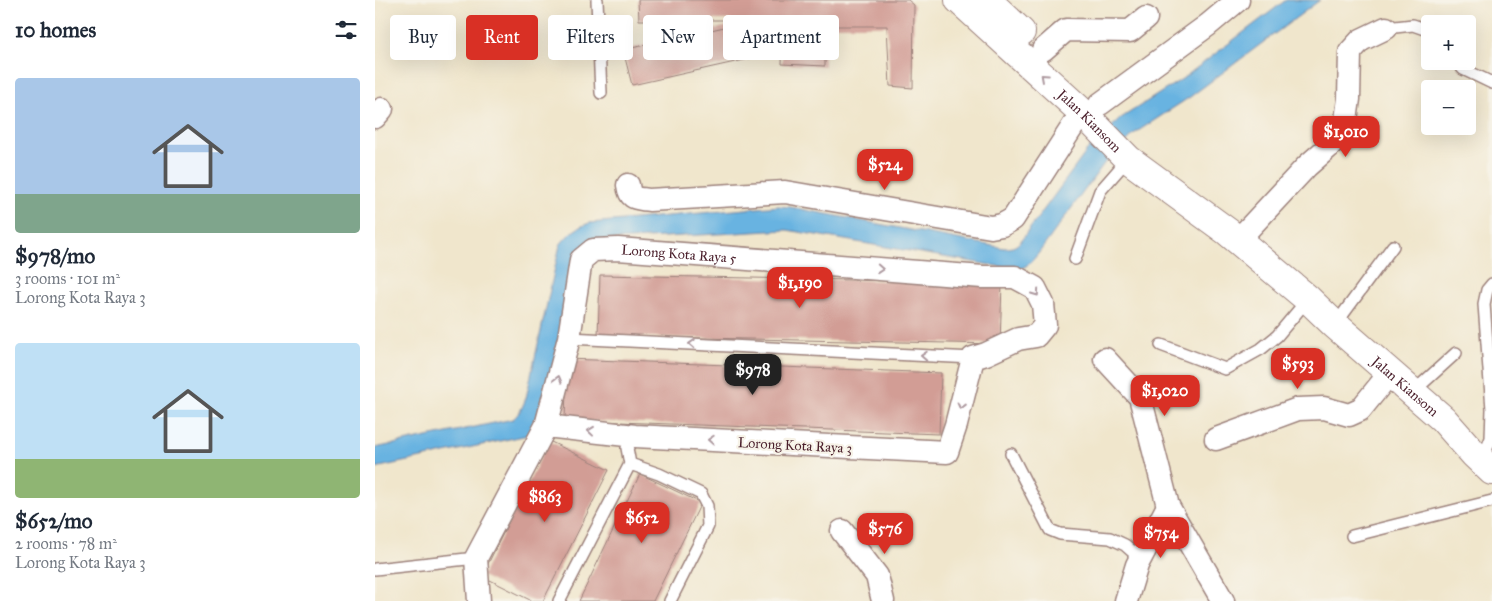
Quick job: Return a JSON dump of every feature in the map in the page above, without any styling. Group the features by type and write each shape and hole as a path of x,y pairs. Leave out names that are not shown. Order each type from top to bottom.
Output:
{"main road":[{"name":"Jalan Kiansom","path":"959,0 1092,112 1134,151 1308,299 1335,325 1413,392 1443,420 1487,468"},
{"name":"Jalan Kiansom","path":"987,0 1018,30 1043,50 1092,112"}],"street":[{"path":"628,185 629,193 633,197 649,200 785,192 991,227 1002,225 1013,218 1092,112 1239,0"},
{"path":"1043,50 1066,30 1130,31 1146,18"},
{"path":"1233,236 1333,144 1345,126 1349,99 1350,52 1361,40 1386,28"},
{"name":"Lorong Kota Raya 5","path":"476,558 545,426 569,338 581,260 593,250 618,249 983,277 1015,277 1035,288 1043,304 1045,325 1036,336 1018,339 973,358"},
{"name":"Lorong Kota Raya 3","path":"545,426 635,436 947,452 973,358"},
{"path":"1105,359 1140,397 1168,506 1223,601"},
{"path":"1216,439 1298,409 1324,408 1349,415 1360,410 1390,373"},
{"path":"1126,601 1137,565 1168,506"},
{"path":"842,531 877,576 883,601"},
{"path":"476,558 479,601"}],"lane":[{"path":"597,0 601,93"},
{"path":"1386,28 1413,25 1421,28"},
{"path":"1465,70 1492,83"},
{"path":"1075,259 1099,191 1134,151"},
{"path":"1335,325 1393,246"},
{"path":"1487,468 1487,448 1491,438 1492,409 1484,304 1487,290 1492,284"},
{"path":"1161,345 1225,369 1261,350 1277,336 1308,299"},
{"path":"569,338 973,358"},
{"path":"1413,392 1456,353"},
{"path":"559,601 630,464 627,448 635,436"},
{"path":"1011,454 1050,530 1060,534 1110,538 1125,545 1133,552 1137,565"},
{"path":"630,464 659,474 701,494 707,506 708,526 670,601"},
{"path":"1352,536 1492,501"},
{"path":"375,569 476,558"}],"water":[{"path":"1286,0 1320,0 1190,97 1135,133 1103,165 1038,254 1025,267 1014,269 787,230 595,241 544,413 534,431 528,435 375,468 375,448 513,419 518,414 526,398 560,245 577,229 590,223 779,206 1004,248 1013,247 1020,242 1089,148 1121,118 1182,79"}],"building":[{"path":"638,0 908,0 914,5 913,88 890,86 887,26 839,26 839,15 723,15 723,20 713,20 713,15 643,15 643,20 639,20"},
{"path":"723,27 723,60 744,60 632,85 626,60 633,60 633,48 643,45 643,60 713,60 713,30"},
{"path":"782,60 825,60 825,66 782,64"},
{"path":"600,275 1002,283 1000,344 598,336"},
{"path":"567,359 941,373 939,434 565,420"},
{"path":"549,441 609,470 543,601 532,601 482,576"},
{"path":"640,474 701,503 653,601 579,601"}]}
